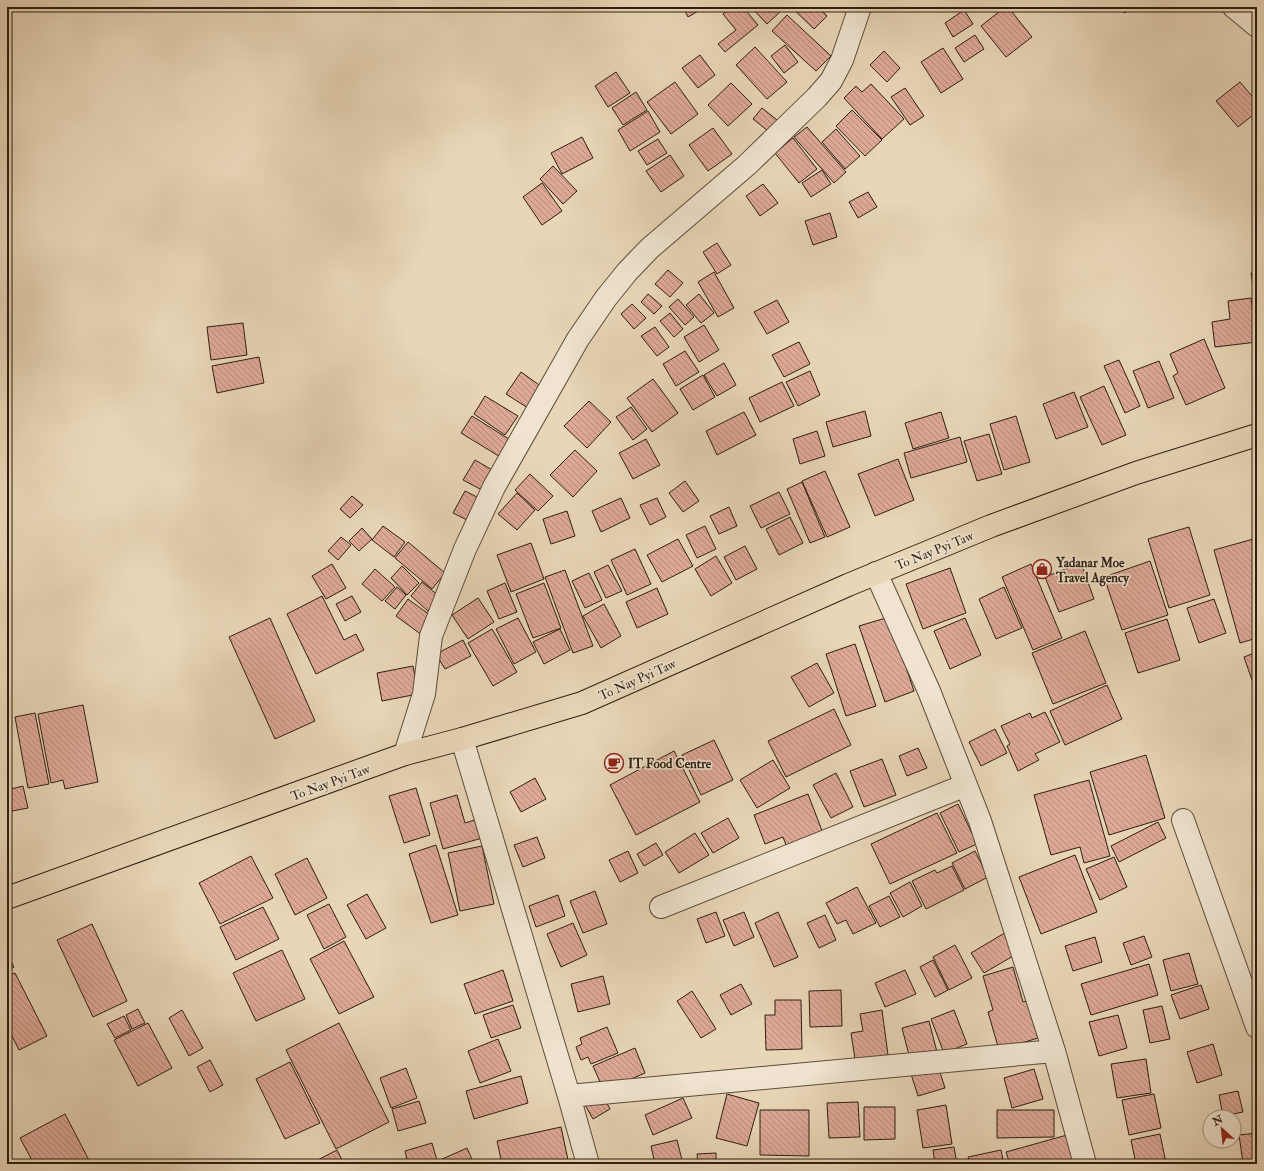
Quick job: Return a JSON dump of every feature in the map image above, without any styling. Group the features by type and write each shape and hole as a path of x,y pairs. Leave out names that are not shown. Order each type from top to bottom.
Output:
{"main road":[{"name":"To Nay Pyi Taw","path":"7,898 406,754 582,703 876,574 991,526 1136,473 1257,435"}],"street":[{"path":"406,754 424,694 431,636 465,549 498,480 578,339 606,298 627,272 650,248 748,165 818,97 831,81 842,60 860,7"},
{"path":"1234,7 1257,26"},
{"path":"876,574 929,692 980,821 1054,1051 1085,1164"},
{"path":"462,739 588,1164"},
{"path":"661,907 966,785"},
{"path":"1183,820 1257,1027"},
{"path":"569,1096 1054,1051"}],"building":[{"path":"683,7 705,7 688,17"},
{"path":"732,7 743,7 758,25 725,52 718,44 736,30 723,14"},
{"path":"751,7 779,7 782,10 767,24"},
{"path":"791,7 818,7 827,16 814,29"},
{"path":"1005,7 1008,7 1032,37 1006,57 981,26"},
{"path":"1116,7 1129,7 1125,13"},
{"path":"964,10 973,24 953,37 945,23"},
{"path":"787,15 831,56 816,71 772,31"},
{"path":"975,35 984,49 964,62 955,48"},
{"path":"785,45 798,62 784,73 771,56"},
{"path":"755,47 787,82 767,99 736,65"},
{"path":"943,48 963,79 941,93 921,62"},
{"path":"884,51 900,68 887,82 870,65"},
{"path":"700,55 715,75 698,88 682,68"},
{"path":"616,72 630,93 608,107 595,86"},
{"path":"675,82 698,114 671,134 647,102"},
{"path":"1240,82 1257,102 1257,112 1238,127 1216,101"},
{"path":"731,83 752,104 728,126 708,105"},
{"path":"871,84 904,119 882,139 844,98 856,86 862,92"},
{"path":"905,88 924,116 910,125 891,97"},
{"path":"636,92 647,110 623,125 612,108"},
{"path":"762,108 777,120 768,131 753,119"},
{"path":"852,110 882,140 865,156 836,126"},
{"path":"648,111 660,132 630,151 618,130"},
{"path":"807,127 846,172 834,183 794,137"},
{"path":"713,128 732,154 708,171 689,145"},
{"path":"836,129 860,156 845,169 822,142"},
{"path":"582,137 593,158 562,174 551,153"},
{"path":"793,138 817,169 799,183 775,153"},
{"path":"658,139 667,153 647,165 638,151"},
{"path":"670,155 684,176 661,192 646,171"},
{"path":"553,166 577,191 563,204 540,179"},
{"path":"822,170 831,184 811,197 802,183"},
{"path":"542,183 562,211 542,225 523,197"},
{"path":"763,184 778,203 760,216 746,196"},
{"path":"868,192 877,207 858,218 849,202"},
{"path":"830,213 837,237 813,245 805,221"},
{"path":"717,243 731,265 717,274 703,252"},
{"path":"668,270 683,283 670,297 655,284"},
{"path":"714,272 734,308 718,317 698,282"},
{"path":"1257,272 1257,306 1256,306 1251,273"},
{"path":"648,294 662,306 654,314 641,302"},
{"path":"699,294 714,313 701,323 686,305"},
{"path":"1251,298 1257,342 1215,347 1212,322 1230,319 1228,301"},
{"path":"678,299 694,317 685,325 669,307"},
{"path":"777,300 789,322 767,334 754,312"},
{"path":"632,304 646,318 634,329 621,314"},
{"path":"670,313 683,329 674,337 660,321"},
{"path":"243,323 247,355 211,360 207,327"},
{"path":"704,325 719,350 699,362 684,337"},
{"path":"655,327 669,347 657,356 641,336"},
{"path":"1204,339 1225,388 1186,405 1173,376 1178,373 1170,354"},
{"path":"799,342 810,364 784,377 772,355"},
{"path":"685,351 699,372 676,386 663,364"},
{"path":"259,357 264,383 217,393 212,366"},
{"path":"1119,360 1140,406 1125,413 1104,366"},
{"path":"1159,361 1174,398 1148,408 1133,371"},
{"path":"724,363 736,385 717,396 704,375"},
{"path":"810,371 820,395 798,406 786,382"},
{"path":"521,372 542,387 528,408 506,394"},
{"path":"703,375 715,397 693,410 680,389"},
{"path":"653,379 678,413 652,432 627,398"},
{"path":"782,382 794,406 760,422 749,398"},
{"path":"1104,386 1126,435 1102,445 1080,397"},
{"path":"1074,392 1088,427 1056,439 1043,404"},
{"path":"485,396 518,416 505,435 474,414"},
{"path":"589,401 611,422 587,448 564,426"},
{"path":"631,407 647,429 633,440 616,417"},
{"path":"865,411 871,436 833,447 826,422"},
{"path":"744,412 756,435 717,455 706,431"},
{"path":"941,412 949,438 913,449 905,423"},
{"path":"472,416 512,441 502,458 461,433"},
{"path":"1016,416 1030,462 1004,470 990,424"},
{"path":"817,431 825,456 800,464 793,439"},
{"path":"989,434 1002,474 977,481 964,441"},
{"path":"960,437 967,462 911,478 904,453"},
{"path":"646,439 660,465 633,479 619,453"},
{"path":"575,450 597,471 573,497 550,475"},
{"path":"898,459 914,500 875,516 858,474"},
{"path":"475,460 494,471 482,490 463,480"},
{"path":"825,471 850,527 827,537 802,481"},
{"path":"530,474 553,496 538,511 515,490"},
{"path":"685,481 699,501 683,512 669,493"},
{"path":"802,482 825,537 810,543 787,489"},
{"path":"465,491 479,498 467,520 453,513"},
{"path":"779,492 790,514 761,528 750,506"},
{"path":"517,493 535,510 517,530 498,514"},
{"path":"352,496 363,505 350,518 340,509"},
{"path":"621,498 630,518 601,532 592,511"},
{"path":"657,498 666,517 650,525 640,505"},
{"path":"729,507 737,526 719,534 710,516"},
{"path":"567,511 575,536 551,544 543,519"},
{"path":"790,517 803,543 779,555 766,529"},
{"path":"383,526 405,542 394,557 372,540"},
{"path":"705,526 716,549 697,558 686,535"},
{"path":"1189,527 1210,595 1169,608 1148,539"},
{"path":"362,528 372,539 359,551 349,541"},
{"path":"341,537 351,545 338,560 328,551"},
{"path":"1257,538 1257,638 1240,643 1214,550"},
{"path":"678,539 693,566 662,582 647,555"},
{"path":"408,542 445,573 432,589 395,558"},
{"path":"531,543 544,579 511,592 497,555"},
{"path":"745,546 757,569 736,580 724,557"},
{"path":"635,549 651,584 627,595 611,560"},
{"path":"716,556 732,583 711,596 695,569"},
{"path":"1150,561 1168,615 1122,630 1104,577"},
{"path":"1081,563 1094,599 1059,612 1045,577"},
{"path":"332,564 346,588 326,599 312,576"},
{"path":"1031,564 1062,638 1033,650 1002,577"},
{"path":"608,565 622,591 606,598 594,572"},
{"path":"402,566 419,583 407,595 391,578"},
{"path":"950,568 966,613 923,629 906,584"},
{"path":"375,569 395,587 382,601 362,584"},
{"path":"565,570 593,646 573,653 545,577"},
{"path":"589,573 602,600 585,608 572,581"},
{"path":"422,582 440,597 428,611 411,596"},
{"path":"505,583 517,612 499,619 487,591"},
{"path":"544,583 561,628 533,638 516,594"},
{"path":"397,587 406,595 395,609 385,601"},
{"path":"1004,587 1022,628 996,639 979,599"},
{"path":"657,588 668,614 637,628 626,602"},
{"path":"322,596 344,640 356,634 364,650 316,674 287,614"},
{"path":"352,596 361,612 345,621 336,604"},
{"path":"478,598 494,622 468,639 452,615"},
{"path":"408,599 434,618 422,635 396,616"},
{"path":"1214,599 1226,633 1199,643 1187,608"},
{"path":"604,604 621,636 601,648 583,616"},
{"path":"889,617 914,691 885,702 859,626"},
{"path":"270,618 315,721 275,739 229,637"},
{"path":"518,618 536,652 514,664 496,629"},
{"path":"965,618 981,655 950,669 934,631"},
{"path":"1167,619 1180,660 1138,673 1125,633"},
{"path":"492,629 517,672 493,686 468,643"},
{"path":"560,629 570,650 544,664 533,642"},
{"path":"1085,631 1106,683 1053,704 1032,653"},
{"path":"463,640 471,656 445,669 436,654"},
{"path":"855,644 876,706 846,716 826,654"},
{"path":"1257,652 1257,682 1253,683 1244,657"},
{"path":"817,663 834,693 809,707 791,677"},
{"path":"413,666 418,694 382,701 377,673"},
{"path":"1107,685 1122,719 1065,745 1050,711"},
{"path":"83,705 98,782 65,789 63,780 51,783 38,714"},
{"path":"834,709 851,745 786,777 768,741"},
{"path":"1045,712 1060,742 1035,754 1039,760 1018,771 1007,746 1010,744 1001,726 1030,713 1032,718"},
{"path":"35,713 49,784 28,788 15,717"},
{"path":"7,724 10,755 7,755"},
{"path":"995,729 1007,753 981,766 969,742"},
{"path":"714,740 733,780 701,795 682,755"},
{"path":"918,748 927,768 907,776 899,756"},
{"path":"674,751 700,802 636,835 610,785"},
{"path":"1146,755 1165,818 1109,835 1090,772"},
{"path":"882,759 896,795 864,807 850,771"},
{"path":"773,760 790,788 757,808 740,780"},
{"path":"836,773 853,807 831,818 813,785"},
{"path":"535,778 546,799 521,812 510,792"},
{"path":"1089,780 1110,856 1084,863 1080,847 1051,855 1034,795"},
{"path":"23,786 28,808 7,812 7,790"},
{"path":"416,788 430,835 404,843 389,796"},
{"path":"808,794 824,836 788,850 783,837 765,844 754,815"},
{"path":"457,795 465,823 481,818 486,837 443,849 430,803"},
{"path":"958,804 977,844 959,852 940,813"},
{"path":"937,813 957,853 890,884 871,844"},
{"path":"728,818 739,838 713,853 701,833"},
{"path":"1158,822 1166,838 1119,862 1111,846"},
{"path":"695,833 709,855 679,873 665,852"},
{"path":"537,837 545,858 523,867 514,845"},
{"path":"656,843 663,855 644,866 637,854"},
{"path":"436,845 458,915 431,923 409,854"},
{"path":"482,846 494,904 460,911 448,853"},
{"path":"628,851 638,873 620,882 609,860"},
{"path":"975,851 988,877 965,889 952,863"},
{"path":"1075,855 1097,912 1041,934 1019,877"},
{"path":"251,856 273,898 220,924 199,883"},
{"path":"1114,857 1127,887 1100,900 1086,869"},
{"path":"307,858 327,898 295,915 275,874"},
{"path":"952,866 964,890 926,909 912,881 935,870 937,873"},
{"path":"910,882 922,906 903,917 890,893"},
{"path":"857,887 876,923 853,934 846,920 837,924 826,903"},
{"path":"595,891 607,924 583,933 570,901"},
{"path":"367,894 386,928 366,939 347,905"},
{"path":"558,895 565,916 536,927 529,906"},
{"path":"889,896 900,917 880,927 869,906"},
{"path":"329,904 346,937 324,949 307,915"},
{"path":"263,907 279,939 236,960 220,927"},
{"path":"716,912 725,936 706,943 697,919"},
{"path":"744,912 754,937 734,946 723,920"},
{"path":"778,912 798,957 774,967 755,923"},
{"path":"825,915 836,940 819,948 807,923"},
{"path":"573,923 587,955 561,967 547,934"},
{"path":"92,924 127,1001 93,1017 57,940"},
{"path":"1008,931 1020,952 984,973 971,953"},
{"path":"1144,936 1152,957 1131,965 1123,943"},
{"path":"1095,937 1102,962 1073,971 1065,946"},
{"path":"344,941 374,997 339,1014 310,959"},
{"path":"955,945 972,978 949,990 933,957"},
{"path":"282,950 305,999 256,1021 233,973"},
{"path":"7,953 14,967 7,971"},
{"path":"1189,953 1198,984 1171,991 1163,960"},
{"path":"933,960 948,990 935,997 920,967"},
{"path":"1149,964 1158,995 1091,1015 1081,984"},
{"path":"1013,967 1023,1002 1027,1001 1038,1038 999,1050 988,1012 993,1010 983,976"},
{"path":"503,970 513,1001 475,1014 464,984"},
{"path":"905,970 916,994 885,1007 875,983"},
{"path":"15,973 47,1036 19,1050 7,1026 7,976"},
{"path":"603,976 610,1004 578,1012 571,984"},
{"path":"741,984 752,1004 731,1015 720,995"},
{"path":"1201,985 1209,1009 1180,1019 1171,995"},
{"path":"841,990 842,1026 810,1027 809,991"},
{"path":"692,991 716,1029 701,1038 677,1001"},
{"path":"775,1000 801,1000 802,1049 766,1050 765,1015 775,1015"},
{"path":"513,1005 521,1028 491,1038 483,1015"},
{"path":"1162,1006 1170,1039 1150,1043 1143,1010"},
{"path":"138,1009 145,1023 132,1029 126,1015"},
{"path":"182,1010 203,1048 189,1056 169,1018"},
{"path":"882,1010 888,1055 855,1059 851,1033 863,1031 860,1014"},
{"path":"954,1010 967,1044 944,1053 931,1019"},
{"path":"1118,1015 1127,1048 1099,1056 1089,1022"},
{"path":"124,1016 131,1030 115,1038 107,1024"},
{"path":"929,1021 937,1052 910,1059 902,1028"},
{"path":"148,1023 172,1068 138,1086 114,1040"},
{"path":"339,1023 389,1122 336,1149 286,1050"},
{"path":"607,1027 618,1053 591,1064 588,1057 581,1060 576,1047 582,1044 580,1038"},
{"path":"498,1039 511,1071 480,1083 468,1051"},
{"path":"1213,1044 1222,1075 1197,1083 1187,1052"},
{"path":"635,1048 645,1073 604,1091 593,1066"},
{"path":"1146,1059 1151,1093 1117,1098 1111,1064"},
{"path":"210,1060 223,1085 210,1092 197,1067"},
{"path":"290,1062 320,1123 285,1139 256,1079"},
{"path":"938,1066 945,1088 918,1096 911,1074"},
{"path":"406,1068 417,1098 391,1108 380,1078"},
{"path":"1034,1069 1043,1099 1012,1108 1004,1078"},
{"path":"521,1076 528,1103 474,1119 466,1091"},
{"path":"1238,1091 1243,1112 1242,1109 1222,1109 1219,1095"},
{"path":"602,1094 610,1109 593,1119 585,1105"},
{"path":"727,1094 759,1103 747,1146 716,1138"},
{"path":"1154,1094 1161,1128 1129,1135 1122,1100"},
{"path":"683,1098 692,1118 653,1135 645,1115"},
{"path":"419,1101 426,1123 398,1131 392,1109"},
{"path":"858,1102 860,1137 829,1138 827,1103"},
{"path":"946,1105 952,1144 923,1148 917,1110"},
{"path":"864,1107 895,1107 895,1139 864,1140"},
{"path":"760,1110 809,1110 809,1156 760,1155"},
{"path":"997,1110 1054,1110 1054,1137 997,1138"},
{"path":"65,1114 91,1164 34,1164 20,1138"},
{"path":"561,1127 568,1160 550,1164 502,1164 497,1141"},
{"path":"1257,1133 1257,1161 1243,1163 1241,1149 1242,1135"},
{"path":"1160,1134 1166,1163 1136,1164 1131,1140"},
{"path":"1067,1135 1075,1164 1010,1164 1006,1152"},
{"path":"677,1140 683,1164 655,1164 651,1146"},
{"path":"432,1143 438,1164 408,1164 405,1151"},
{"path":"954,1147 957,1164 935,1164 933,1150"},
{"path":"467,1148 474,1164 441,1164 440,1160"},
{"path":"337,1150 344,1164 310,1164"},
{"path":"1001,1150 1004,1164 970,1164 968,1157"},
{"path":"716,1153 716,1164 698,1164 697,1154"}],"place":[{"name":"Yadanar Moe Travel Agency","path":"1042,569"},
{"name":"IT Food Centre","path":"614,763"}]}
